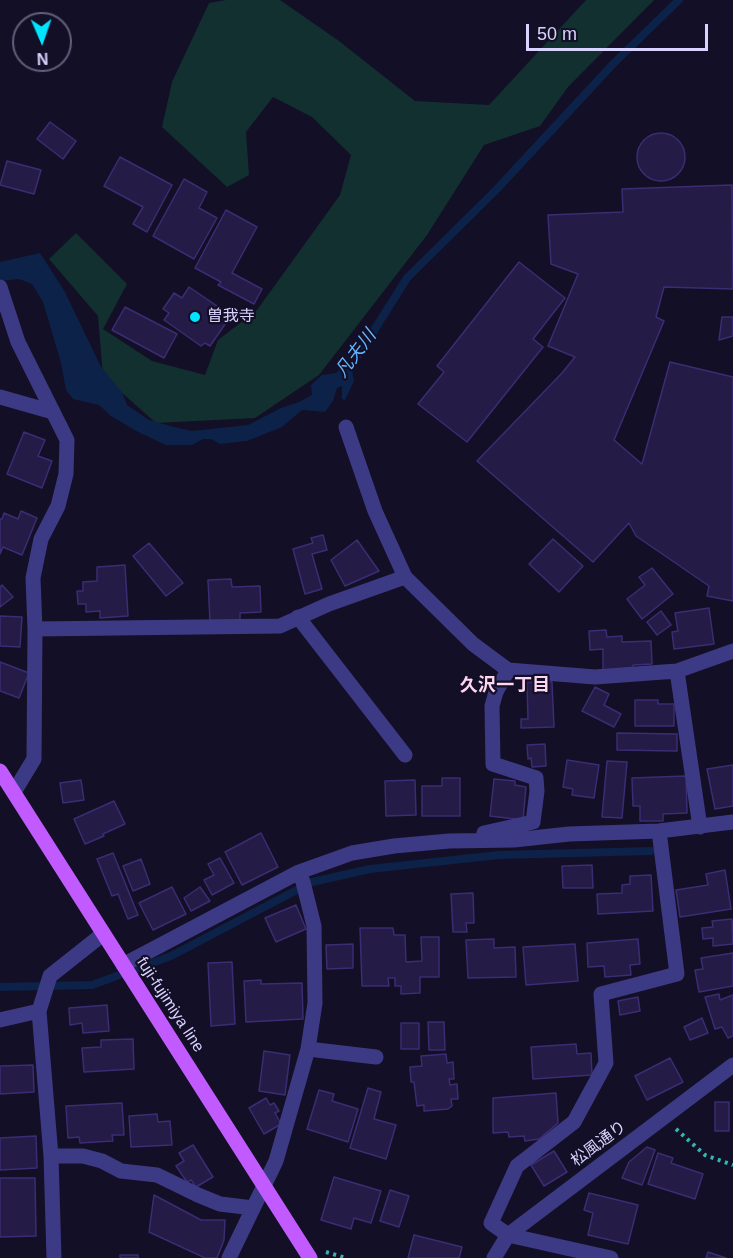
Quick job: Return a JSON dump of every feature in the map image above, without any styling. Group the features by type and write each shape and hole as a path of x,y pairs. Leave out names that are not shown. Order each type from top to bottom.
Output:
{"main road":[{"name":"fuji-fujimiya line","path":"0,771 310,1258"}],"street":[{"path":"0,287 18,342 67,440 66,474 58,506 41,539 33,578 34,759 14,792"},
{"path":"0,397 53,412"},
{"path":"346,427 375,511 405,577 473,644 508,670 595,677 676,671 733,651"},
{"path":"35,629 280,626 330,604 405,577"},
{"path":"298,617 405,755"},
{"path":"482,841 484,833 533,822 537,791 536,778 493,764 492,706 496,692 508,670"},
{"path":"676,671 700,826"},
{"path":"123,965 352,853 449,841 514,840 568,834 659,831 733,822"},
{"path":"611,1258 508,1235 491,1223 516,1166 574,1122 606,1063 601,994 677,974 659,831"},
{"path":"229,1258 276,1161 308,1049 315,1003 314,926 301,877"},
{"path":"54,1258 51,1156 39,1011 51,976 103,934"},
{"path":"0,1020 39,1011"},
{"path":"308,1049 376,1057"},
{"name":"松風通り","path":"494,1258 508,1235 733,1065"},
{"path":"51,1156 83,1156 102,1161 121,1170 157,1175 220,1204 253,1208"}],"path":[{"path":"664,1118 705,1155 733,1165"}],"green space":[{"path":"226,0 280,0 339,41 415,101 489,105 586,0 654,0 568,87 540,126 484,145 427,235 319,375 255,418 156,423 103,376 98,316 49,259 76,233 127,284 103,329 152,361 205,375 218,340 257,310 340,195 351,155 312,117 273,97 246,132 249,175 227,187 162,127 172,82 209,3"}],"water":[{"path":"40,253 65,292 101,367 122,392 127,405 149,420 174,427 192,431 248,425 281,408 299,402 312,395 311,385 322,375 336,373 371,331 378,333 352,371 354,381 345,400 342,399 342,386 337,388 333,401 325,412 302,410 282,427 247,441 220,444 211,439 203,439 192,445 166,445 111,416 99,405 73,399 66,390 61,363 43,302 32,284 19,279 0,281 0,262"}],"building":[{"path":"50,122 76,141 63,159 37,139"},
{"path":"661,133 678,140 685,157 678,174 661,181 644,174 637,157 644,140"},
{"path":"120,157 172,185 147,232 133,224 143,207 104,186"},
{"path":"7,161 41,170 34,194 0,185"},
{"path":"184,179 207,192 199,208 217,218 194,259 153,236"},
{"path":"732,185 733,289 664,287 656,317 664,321 614,440 642,464 670,362 733,377 733,601 707,596 709,586 636,536 629,523 593,562 477,461 575,357 548,346 578,274 551,264 548,215 623,212 622,189"},
{"path":"226,210 257,227 232,273 262,289 254,304 218,285 221,282 195,268"},
{"path":"519,262 565,298 533,339 543,347 467,442 418,404 444,372 437,366"},
{"name":"曽我寺","path":"189,287 223,310 220,315 228,320 210,346 205,343 201,346 164,320 169,313 163,309 174,293 182,298"},
{"path":"125,307 177,334 164,358 112,330"},
{"path":"722,317 733,317 733,336 719,340"},
{"path":"24,432 45,440 38,456 52,461 42,488 7,474"},
{"path":"21,511 37,518 22,555 3,547 0,554 0,519 4,513 18,519"},
{"path":"323,535 327,550 312,554 322,589 305,594 293,549 313,543 311,538"},
{"path":"553,539 583,566 559,592 529,564"},
{"path":"357,540 379,571 345,586 331,560"},
{"path":"149,543 183,583 166,596 133,556"},
{"path":"125,565 128,616 100,618 100,611 86,612 86,604 78,604 77,591 83,591 83,582 97,581 97,567"},
{"path":"652,568 673,594 642,619 627,599 645,585 639,577"},
{"path":"231,579 232,587 260,586 261,612 240,613 240,620 210,622 208,580"},
{"path":"2,585 13,597 0,607 0,587"},
{"path":"709,608 714,644 674,649 672,632 678,631 675,613"},
{"path":"661,611 671,625 657,635 647,622"},
{"path":"0,616 22,617 20,647 0,646"},
{"path":"606,630 607,637 622,636 622,642 651,641 652,664 633,665 633,671 603,672 603,649 590,650 589,631"},
{"path":"0,662 29,673 19,698 0,691"},
{"path":"527,682 552,682 554,727 521,728 521,719 528,719"},
{"path":"595,687 609,694 604,705 621,714 614,727 582,711"},
{"path":"635,700 658,700 658,704 674,704 674,726 635,726"},
{"path":"617,733 677,734 677,751 617,750"},
{"path":"545,744 546,766 532,767 531,758 528,759 527,745"},
{"path":"567,760 599,765 594,798 572,795 573,789 563,787"},
{"path":"607,761 627,762 622,818 602,817"},
{"path":"733,765 733,806 715,809 707,769"},
{"path":"686,776 687,813 663,814 663,821 640,821 640,806 633,806 632,778"},
{"path":"442,778 460,778 460,816 422,816 422,786 442,786"},
{"path":"494,779 515,781 515,785 526,787 523,820 490,816"},
{"path":"81,780 84,800 63,803 60,783"},
{"path":"415,780 416,815 386,816 385,781"},
{"path":"114,801 125,824 85,844 74,819"},
{"path":"261,833 278,867 242,885 225,852"},
{"path":"113,853 138,915 128,919 118,894 112,896 97,859"},
{"path":"220,858 234,883 212,895 204,880 214,875 208,864"},
{"path":"141,859 150,884 133,891 123,866"},
{"path":"592,865 593,888 563,888 562,866"},
{"path":"725,870 731,909 680,917 676,890 708,885 706,874"},
{"path":"651,875 653,911 598,914 597,894 622,893 622,885 630,884 630,876"},
{"path":"172,887 186,914 153,930 139,903"},
{"path":"200,887 210,901 191,911 184,898"},
{"path":"473,893 474,923 466,923 467,932 453,932 451,894"},
{"path":"296,905 306,929 276,942 265,918"},
{"path":"732,919 733,944 713,946 713,938 703,939 702,928 713,927 712,921"},
{"path":"360,928 393,928 394,935 405,935 406,962 422,961 421,937 439,937 439,977 420,977 420,993 401,994 401,986 395,986 395,978 388,978 389,986 362,986"},
{"path":"494,939 494,948 515,947 516,977 468,978 466,940"},
{"path":"638,939 640,964 630,965 631,975 605,977 604,966 588,967 587,943"},
{"path":"353,944 353,968 327,969 326,945"},
{"path":"575,944 578,981 526,985 523,947"},
{"path":"733,953 733,986 699,992 695,970 703,969 701,958"},
{"path":"232,962 235,1024 211,1026 208,963"},
{"path":"261,980 261,984 302,983 303,1019 246,1022 244,981"},
{"path":"719,994 720,1000 733,995 733,1036 728,1038 722,1027 715,1029 705,997"},
{"path":"638,997 640,1011 620,1015 618,1001"},
{"path":"107,1005 109,1031 83,1033 82,1023 70,1025 69,1008"},
{"path":"702,1018 708,1033 690,1040 684,1027"},
{"path":"428,1022 444,1022 445,1050 429,1050"},
{"path":"401,1023 419,1023 419,1049 401,1049"},
{"path":"133,1039 134,1069 84,1072 82,1048 101,1047 101,1040"},
{"path":"576,1044 577,1054 591,1053 592,1075 533,1079 531,1047"},
{"path":"264,1051 290,1055 285,1095 259,1091"},
{"path":"446,1054 447,1063 453,1062 454,1079 449,1079 450,1085 457,1084 458,1099 451,1099 452,1106 448,1109 424,1111 424,1105 417,1106 410,1067 422,1066 421,1056"},
{"path":"670,1058 683,1082 647,1100 635,1076"},
{"path":"33,1065 34,1092 0,1094 0,1066"},
{"path":"368,1088 381,1092 374,1119 396,1125 386,1159 350,1148"},
{"path":"319,1090 334,1094 332,1101 358,1109 348,1142 307,1129"},
{"path":"556,1093 558,1123 539,1139 525,1141 524,1136 509,1137 508,1132 493,1133 493,1098"},
{"path":"266,1098 270,1105 274,1103 279,1111 275,1113 281,1124 264,1134 249,1108"},
{"path":"715,1102 729,1102 729,1131 715,1131"},
{"path":"122,1103 124,1135 112,1135 113,1141 80,1143 79,1137 68,1138 66,1106"},
{"path":"157,1114 158,1122 170,1121 172,1145 131,1147 129,1116"},
{"path":"36,1136 37,1168 0,1170 0,1138"},
{"path":"193,1145 213,1177 196,1187 191,1180 187,1182 176,1166 184,1161 179,1153"},
{"path":"647,1147 655,1150 642,1185 622,1178 629,1162"},
{"path":"554,1151 567,1172 544,1186 531,1165"},
{"path":"658,1153 673,1158 671,1163 703,1174 695,1199 648,1184"},
{"path":"334,1177 381,1191 371,1223 354,1218 351,1229 321,1220"},
{"path":"0,1178 35,1178 36,1236 0,1237"},
{"path":"390,1190 409,1196 399,1227 380,1221"},
{"path":"589,1193 638,1205 628,1244 588,1235 593,1213 584,1210"},
{"path":"154,1195 201,1220 225,1220 224,1240 217,1258 205,1258 149,1232"},
{"path":"414,1235 462,1247 459,1258 408,1258"},
{"path":"708,1252 726,1258 706,1258"},
{"path":"120,1255 138,1255 138,1258 120,1258"}],"waterway":[{"name":"凡夫川","path":"368,340 407,278 497,189 613,64 679,0"},
{"path":"0,987 92,985 171,956 312,882 370,869 499,855 651,851"}],"place":[{"name":"曽我寺","path":"195,317"}],"district":[{"name":"久沢一丁目","path":"505,686"}]}
